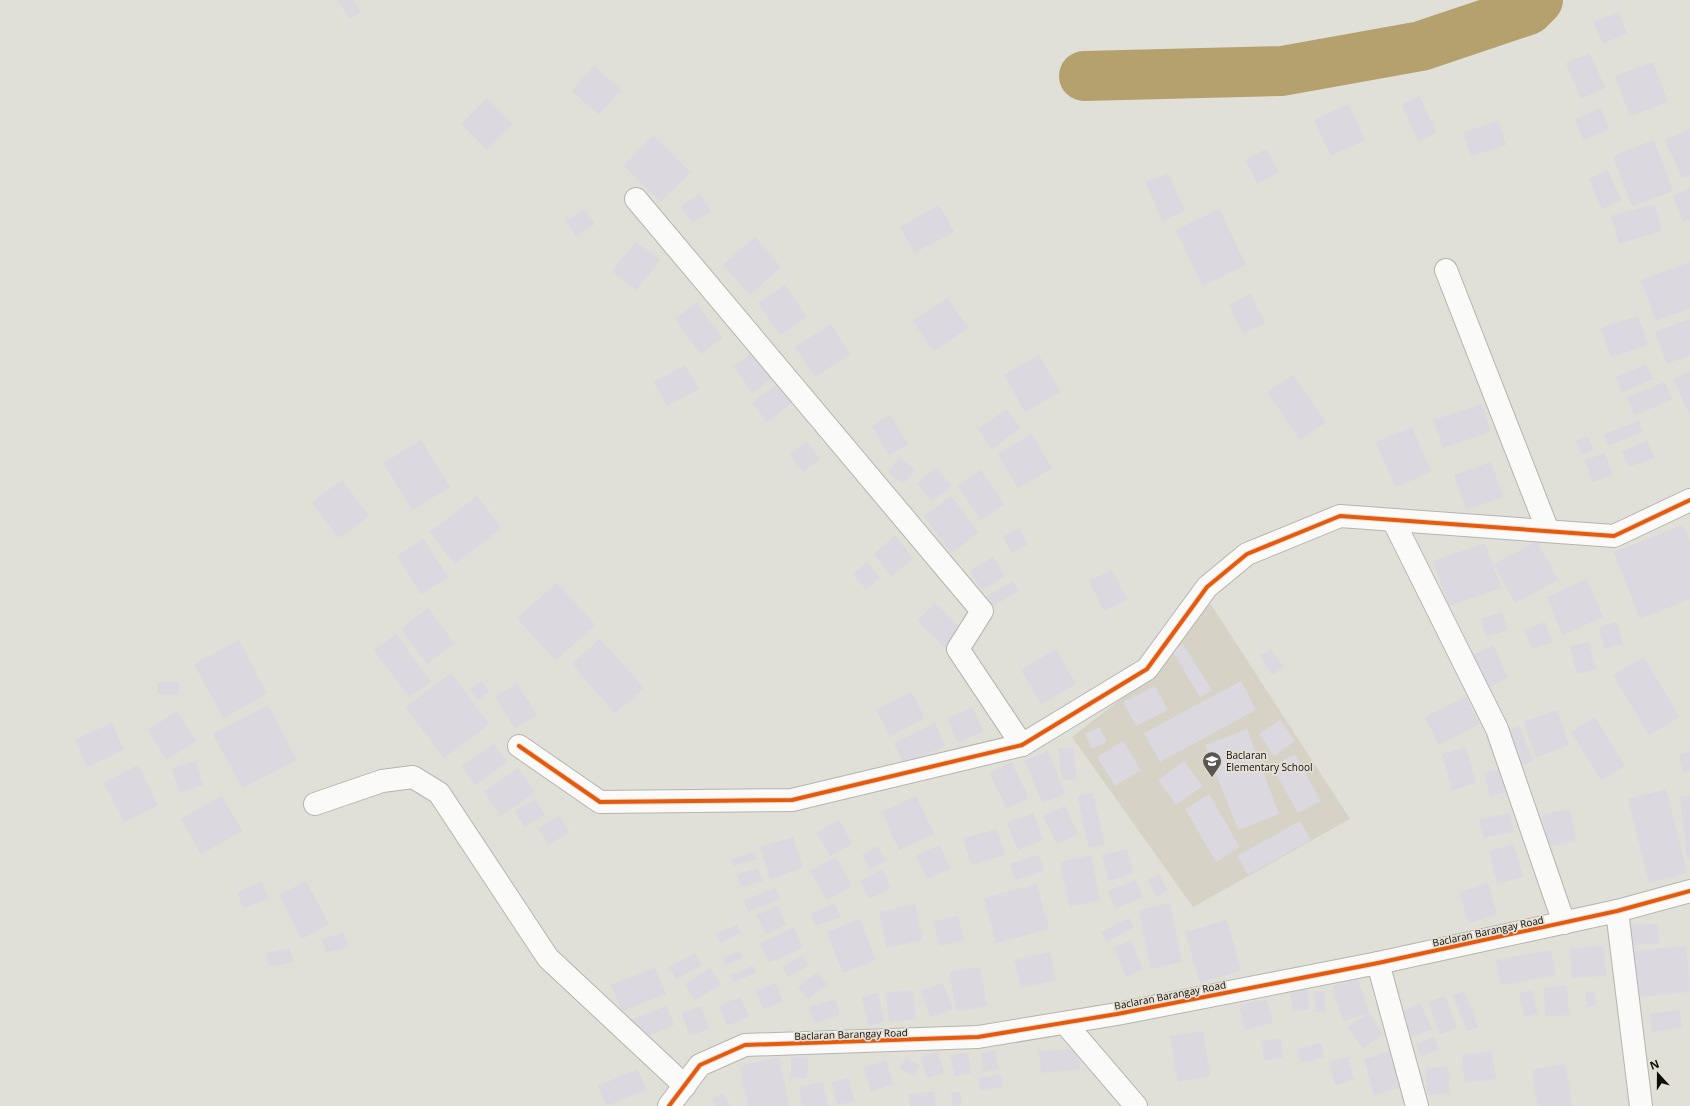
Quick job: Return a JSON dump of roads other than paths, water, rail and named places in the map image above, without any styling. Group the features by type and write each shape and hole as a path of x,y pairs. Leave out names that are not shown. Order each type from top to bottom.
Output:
{"street":[{"path":"636,199 982,611 958,649 1022,745"},
{"path":"1446,270 1548,530"},
{"path":"519,746 600,802 792,800 1022,745 1147,669 1207,587 1246,554 1340,516 1614,536 1690,500"},
{"path":"1393,520 1497,729 1564,923"},
{"path":"315,804 382,781 413,777 440,793 548,958 685,1086"},
{"name":"Baclaran Barangay Road","path":"669,1106 700,1064 745,1045 978,1038 1065,1023 1378,963 1617,912 1690,891"},
{"path":"1617,912 1641,1106"},
{"path":"1378,963 1417,1106"},
{"path":"1065,1023 1136,1106"}],"waterway":[{"path":"1084,76 1282,71 1421,46 1528,10 1538,0"}],"place":[{"name":"Baclaran Elementary School","path":"1212,778"}]}
